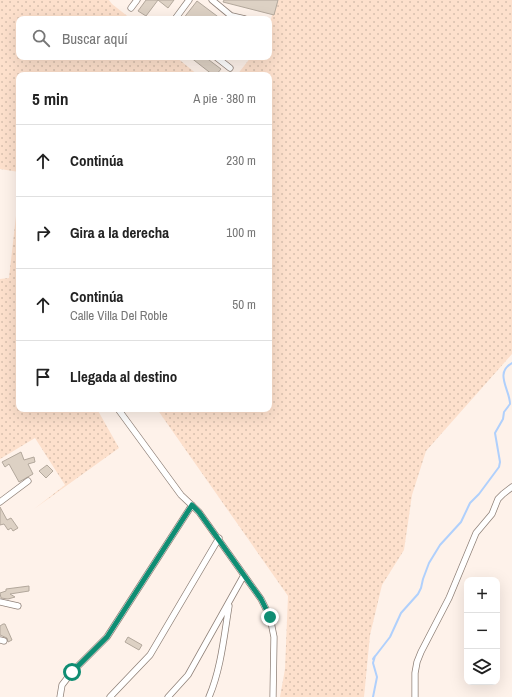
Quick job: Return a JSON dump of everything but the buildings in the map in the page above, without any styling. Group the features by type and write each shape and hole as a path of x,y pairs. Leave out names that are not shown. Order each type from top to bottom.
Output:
{"street":[{"path":"131,8 137,0"},
{"path":"177,16 189,0"},
{"path":"212,0 232,16"},
{"path":"220,60 230,68"},
{"path":"120,412 181,495 199,512 219,538 261,599 270,617 274,637 273,697"},
{"path":"0,502 28,481"},
{"path":"415,697 415,673 421,652 449,598 476,533 492,514 498,500 512,487"},
{"path":"60,697 62,685 72,672 95,650 110,632 192,505"},
{"path":"110,697 150,655 219,538"},
{"path":"168,697 188,675 244,575"},
{"path":"209,697 216,676 223,645 230,600"},
{"path":"0,602 18,606"}],"shaded area":[{"path":"0,0 109,0 127,16 16,16 16,60 180,60 194,72 16,72 16,172 0,169"},
{"path":"276,0 512,0 512,354 426,451 412,495 404,550 382,585 370,635 364,697 280,697 285,669 288,596 159,412 272,412 272,72 239,72 249,60 272,60 272,16"},
{"path":"16,216 16,412 99,412 119,448 34,509 65,485 35,438 0,459 0,279 9,278"}],"waterway":[{"path":"373,697 377,677 373,663 375,656 373,659 390,637 401,613 418,594 429,563 440,545 461,522 470,503 479,494 499,467 500,462 495,433 503,419 504,412 510,404 503,377 507,367 512,363"}],"route":[{"path":"72,672 107,637 192,505 219,538 261,599 270,617"}]}
